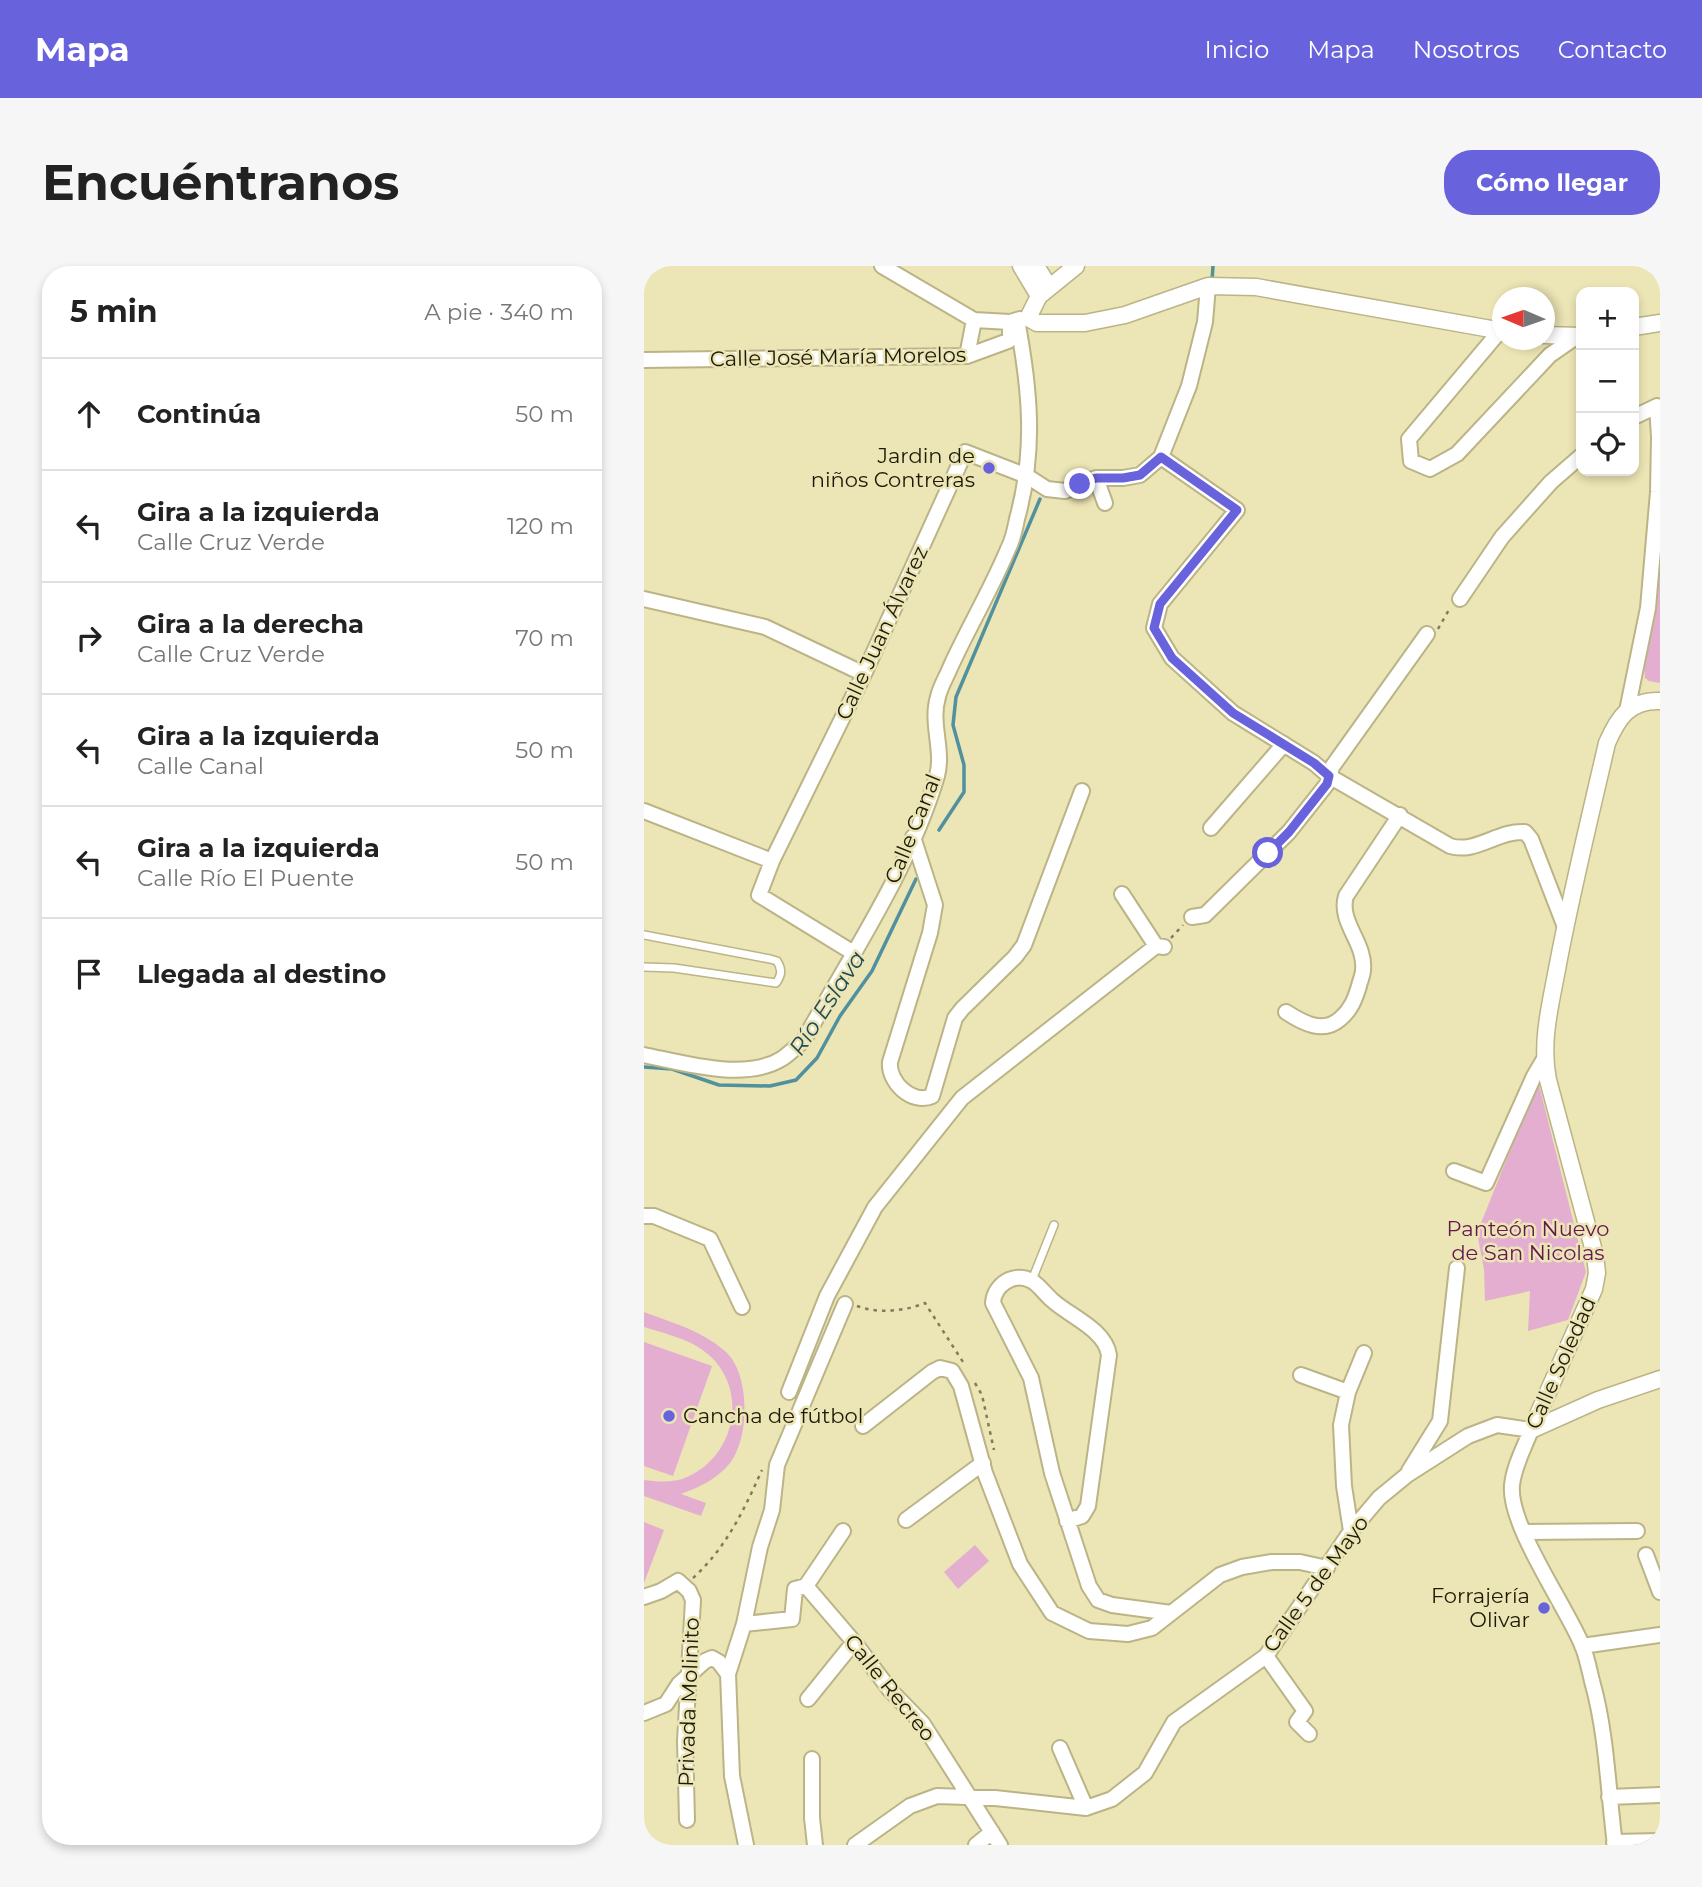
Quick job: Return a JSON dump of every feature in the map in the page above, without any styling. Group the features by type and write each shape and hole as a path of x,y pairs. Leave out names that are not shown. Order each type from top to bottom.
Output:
{"street":[{"path":"883,266 974,320 1085,323 1125,315 1209,286 1256,287 1492,329"},
{"path":"1021,266 1044,292"},
{"path":"1036,266 1044,292"},
{"path":"1018,320 1044,292 1076,266"},
{"path":"1105,503 1096,478 1140,475 1161,457 1189,386 1205,322 1209,286"},
{"path":"967,356 974,320"},
{"name":"Calle José María Morelos","path":"644,360 967,356 1008,341 1018,320"},
{"name":"Calle Canal","path":"644,1055 711,1069 746,1070 782,1059 804,1040 897,874 938,773 934,721 937,698 961,643 1010,546 1027,476 1030,425 1027,376 1018,320"},
{"path":"1639,326 1660,323"},
{"path":"1555,336 1576,337"},
{"path":"1492,342 1409,439 1411,461 1430,469 1457,454 1550,355 1576,339"},
{"path":"1626,711 1648,608 1658,492 1657,406 1639,415"},
{"name":"Calle Juan Álvarez","path":"852,952 759,895 772,861 864,674 965,452 1027,476 1047,489 1065,491 1096,478"},
{"path":"1161,457 1237,510 1160,604 1154,628 1172,658 1233,713 1314,763 1329,776 1450,846 1462,850 1513,831 1525,832 1531,839 1565,927"},
{"path":"1460,599 1502,537 1551,482 1576,460"},
{"path":"644,599 765,627 864,674"},
{"path":"1192,917 1205,915 1289,832 1327,784 1332,768 1427,634"},
{"path":"1626,711 1649,701 1660,701"},
{"name":"Calle Soledad","path":"1615,1844 1594,1685 1582,1646 1524,1532 1514,1506 1512,1487 1516,1467 1594,1289 1597,1273 1595,1255 1544,1059 1544,1040 1565,927 1607,743 1617,720 1626,711"},
{"path":"1211,828 1284,744"},
{"path":"913,836 935,905 930,933 889,1071 893,1079 914,1098 924,1100 932,1096 955,1018 1015,957 1024,944 1082,791"},
{"path":"644,811 772,861"},
{"path":"1286,1012 1300,1021 1319,1027 1333,1026 1349,1011 1364,969 1361,951 1344,911 1344,903 1346,896 1400,816"},
{"path":"789,1392 827,1296 875,1207 961,1098 1160,946 1122,894"},
{"path":"1454,1171 1486,1183 1544,1059"},
{"path":"644,1216 654,1216 710,1239 742,1307"},
{"path":"1407,1475 1440,1420 1457,1268"},
{"path":"1067,1521 1082,1516 1088,1506 1108,1348 1089,1327 1054,1301 1032,1280 1017,1277 1000,1284 994,1293 993,1303 1031,1378 1052,1473 1067,1521 1089,1586 1098,1600 1112,1605 1171,1613"},
{"path":"746,1845 732,1776 728,1674 744,1624 760,1547 772,1510 777,1465 845,1304"},
{"path":"1351,1531 1344,1486 1341,1425 1348,1392 1364,1353"},
{"path":"863,1426 932,1372 940,1368 952,1371 961,1386 983,1463 1020,1564 1052,1613 1090,1631 1128,1634 1152,1628 1220,1575 1242,1567 1300,1562 1327,1567"},
{"path":"1301,1375 1348,1392"},
{"path":"1531,1430 1598,1400 1660,1380"},
{"name":"Calle 5 de Mayo","path":"855,1845 910,1806 937,1796 968,1796 1086,1808 1112,1799 1145,1773 1174,1722 1266,1656 1351,1531 1379,1498 1407,1475 1468,1436 1497,1425 1531,1430"},
{"path":"906,1520 983,1463"},
{"path":"744,1624 792,1619 795,1589 806,1586 843,1531"},
{"path":"1524,1532 1637,1531"},
{"path":"1646,1555 1660,1592"},
{"path":"644,1597 678,1581 687,1583"},
{"name":"Privada Molinito","path":"687,1583 693,1600 685,1741 687,1820"},
{"name":"Calle Recreo","path":"806,1586 854,1642 890,1690 923,1724 1000,1845"},
{"path":"1582,1646 1660,1635"},
{"path":"808,1699 854,1642"},
{"path":"1266,1656 1305,1712 1297,1722 1309,1734"},
{"path":"644,1713 666,1704 688,1675 712,1658 719,1662 728,1674"},
{"path":"1060,1748 1086,1808"},
{"path":"812,1759 815,1845"},
{"path":"1609,1797 1660,1795"},
{"path":"976,1845 992,1832"},
{"path":"1615,1844 1660,1841"}],"lane":[{"path":"644,935 770,959 777,961 781,968 776,982 674,968 644,967"},
{"path":"1032,1280 1054,1225"}],"path":[{"path":"1160,946 1192,917"},
{"path":"687,1583 731,1534 764,1466"}],"green space":[{"path":"1660,562 1660,683 1645,678 1644,666 1656,603"},
{"name":"Panteón Nuevo de San Nicolas","path":"1538,1081 1586,1272 1568,1320 1528,1331 1530,1291 1485,1301 1484,1269 1477,1233"},
{"path":"644,1312 708,1338 726,1352 740,1375 745,1406 737,1452 725,1469 714,1478 681,1494 706,1503 701,1516 644,1496 644,1480 666,1482 682,1479 703,1467 716,1454 726,1439 731,1422 729,1386 722,1370 702,1349 644,1327"},
{"name":"Cancha de fútbol","path":"644,1342 712,1366 673,1476 644,1466"},
{"path":"644,1522 664,1530 644,1583"},
{"path":"975,1545 989,1561 958,1589 944,1572"}],"waterway":[{"name":"Río Eslava","path":"1212,281 1213,266"},
{"name":"Río Eslava","path":"939,830 964,792 964,765 953,725 956,697 1040,499"},
{"name":"Río Eslava","path":"644,1067 672,1069 719,1085 770,1086 796,1080 817,1058 840,1016 872,971 916,879"}],"place":[{"name":"Jardin de niños Contreras","path":"989,468"},
{"name":"Cancha de fútbol","path":"669,1416"},
{"name":"Forrajería Olivar","path":"1544,1608"}],"route":[{"path":"1080,484 1096,478 1140,475 1161,457 1237,510 1160,604 1154,628 1172,658 1233,713 1314,763 1329,776 1327,784 1289,832 1268,853"}]}
